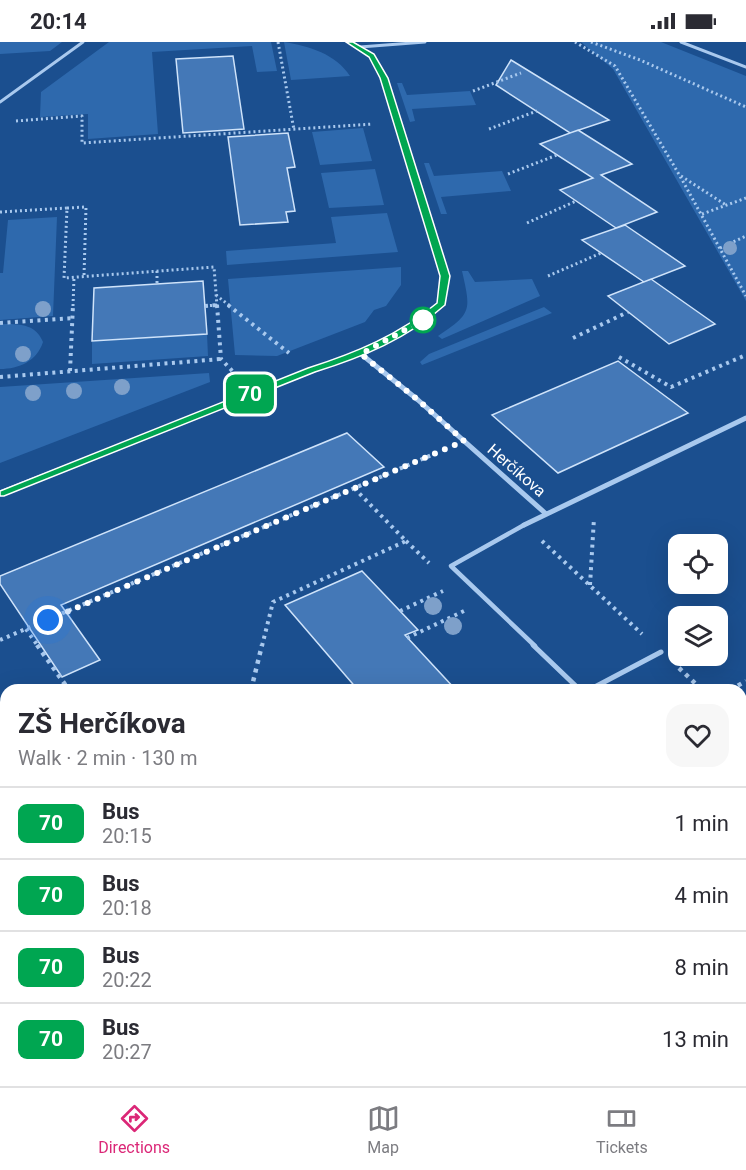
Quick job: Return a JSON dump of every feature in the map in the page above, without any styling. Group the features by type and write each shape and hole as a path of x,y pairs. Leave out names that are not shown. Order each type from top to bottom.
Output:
{"street":[{"path":"0,493 311,370 361,354 423,320 442,303 445,276 384,78 372,56 350,42"},
{"name":"Herčíkova","path":"361,354 418,400 545,513"},
{"name":"Herčíkova","path":"524,525 746,418"}],"lane":[{"path":"0,102 83,42"},
{"path":"360,47 425,42"},
{"path":"681,42 746,67"},
{"path":"524,525 451,566 574,684"},
{"path":"600,684 661,652"}],"path":[{"path":"278,42 294,130"},
{"path":"575,42 615,66 702,214 746,296"},
{"path":"591,42 640,60 746,107"},
{"path":"473,91 521,74"},
{"path":"489,129 537,111"},
{"path":"11,121 82,116 82,143 380,124"},
{"path":"508,174 557,155"},
{"path":"680,176 726,205"},
{"path":"702,214 746,198"},
{"path":"527,223 576,201"},
{"path":"0,212 86,207 84,276"},
{"path":"67,208 64,278 213,267 221,359 240,380"},
{"path":"720,248 746,236"},
{"path":"548,276 601,253"},
{"path":"157,271 157,284"},
{"path":"70,371 74,277"},
{"path":"216,295 311,370"},
{"path":"204,306 217,304"},
{"path":"573,338 628,312"},
{"path":"0,323 72,318"},
{"path":"619,357 671,387 746,354"},
{"path":"0,377 221,359"},
{"path":"0,640 464,441"},
{"path":"252,684 273,602 406,541 355,489"},
{"path":"590,586 594,518"},
{"path":"524,525 696,684"},
{"path":"400,611 466,581"},
{"path":"407,638 448,619"},
{"path":"27,629 65,684"}],"shaded area":[{"path":"0,42 62,42 50,51 0,54"},
{"path":"109,42 271,42 277,71 257,72 252,46 152,52 158,134 88,139 88,114 40,117 41,92"},
{"path":"284,42 321,52 337,62 350,76 291,80"},
{"path":"581,42 661,42 746,76 746,301 613,69"},
{"path":"397,83 402,83 407,95 470,91 476,105 412,109 415,121 410,122"},
{"path":"363,128 372,161 320,165 312,132"},
{"path":"424,163 429,163 434,176 502,171 511,191 441,197 447,214 441,214"},
{"path":"375,169 384,205 329,208 321,173"},
{"path":"387,213 398,252 227,265 226,251 336,243 331,217"},
{"path":"57,217 53,316 0,320 0,273 3,273 8,220"},
{"path":"401,267 401,285 386,306 374,310 365,322 277,356 235,355 228,279"},
{"path":"462,271 468,271 475,282 532,279 540,296 442,339 438,336 457,322 466,310 467,295"},
{"path":"544,307 552,313 422,365 420,362 429,354"},
{"path":"0,325 28,327 40,336 43,342 32,359 26,363 0,369"},
{"path":"207,334 208,356 92,364 92,341"},
{"path":"209,373 210,382 0,463 0,387"}],"building":[{"path":"233,56 244,129 183,133 176,59"},
{"path":"511,60 609,120 570,133 496,85"},
{"path":"578,130 632,164 601,175 657,212 616,228 560,190 593,178 540,144"},
{"path":"288,133 295,167 287,168 295,211 286,212 288,222 240,225 228,137"},
{"path":"625,225 685,266 644,282 582,240"},
{"path":"651,279 715,324 669,344 608,296"},
{"path":"203,281 207,334 92,341 94,288"},
{"path":"618,361 688,413 558,473 492,415"},
{"path":"347,433 384,467 61,605 100,660 62,677 0,584 0,576"},
{"path":"362,571 418,630 405,635 450,684 353,684 285,605"}],"bus line":[{"name":"70","path":"0,493 311,370 361,354 423,320 442,303 445,276 384,78 372,56 350,42"}],"route":[{"path":"48,620 464,441 361,354 423,320"}]}
